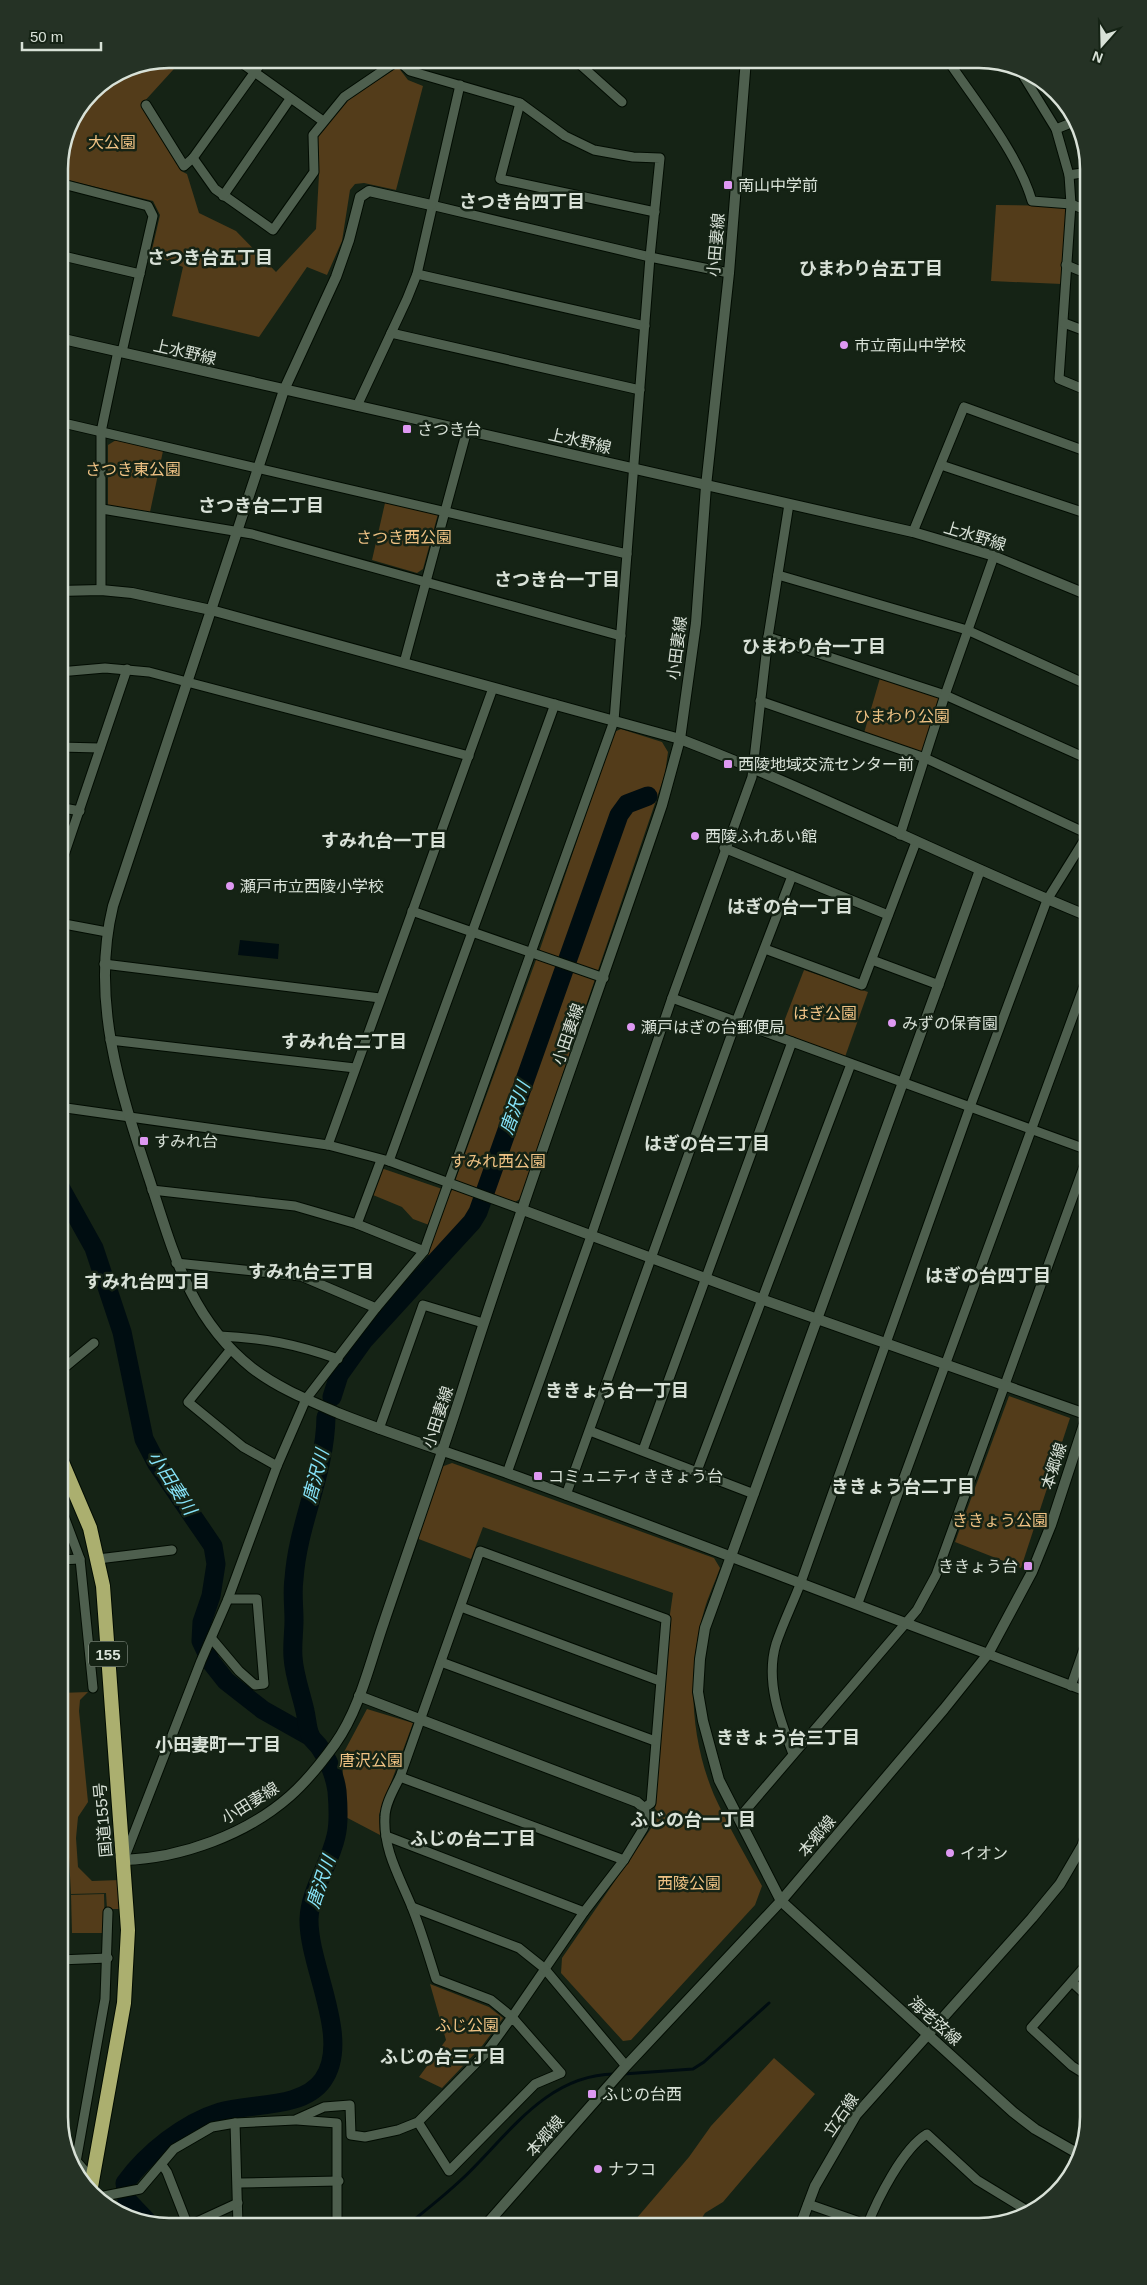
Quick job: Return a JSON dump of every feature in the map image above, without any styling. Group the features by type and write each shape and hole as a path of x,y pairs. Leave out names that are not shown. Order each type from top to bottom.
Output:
{"highway":[{"name":"国道155号","path":"68,1476 90,1528 98,1559 105,1607 128,1930 124,2003 91,2181"}],"street":[{"path":"251,68 290,99 323,121"},
{"path":"146,105 184,166 193,158 258,68"},
{"path":"193,158 214,189 273,230 314,172 313,134 344,97 385,68"},
{"path":"124,1860 201,1662 228,1599 277,1466 306,1400 376,1308 424,1250 450,1184 533,953 614,721 650,257 660,158 633,157 594,150 565,136 520,103 410,71 407,68"},
{"path":"584,68 622,102"},
{"name":"小田妻線","path":"124,1860 145,1859 222,1838 260,1818 290,1796 308,1778 340,1736 359,1696 443,1450 483,1324 604,978 662,805 680,738 696,624 706,486 729,273 745,68"},
{"path":"953,68 1016,163 1026,182 1032,201 1071,204 1080,208"},
{"path":"1030,82 1056,129 1068,176 1071,204 1059,379 1080,388"},
{"path":"357,406 417,274 431,205 460,85"},
{"path":"223,196 290,99"},
{"path":"520,103 500,179 655,212"},
{"path":"1056,129 1069,124"},
{"path":"1068,176 1080,174"},
{"path":"68,185 148,206 153,216 101,432 101,590"},
{"path":"729,273 650,257 369,191 360,197 349,240 336,277 284,390 113,906 107,932 104,964 110,1040 128,1116 176,1263 201,1314 231,1349 267,1379 306,1400 379,1429 443,1450 733,1556 1080,1689"},
{"path":"68,257 140,274"},
{"path":"1066,265 1080,271"},
{"path":"417,274 645,326"},
{"path":"1064,323 1080,329"},
{"path":"391,333 640,390"},
{"name":"上水野線","path":"68,340 913,532 994,556 1080,592"},
{"path":"913,532 964,407 1080,449"},
{"path":"68,424 446,510 626,554"},
{"path":"404,663 466,430"},
{"path":"941,465 1080,511"},
{"path":"507,1473 591,1236 724,848 754,768 768,637 789,504"},
{"path":"102,509 238,532 620,636"},
{"path":"900,835 945,695 994,556"},
{"path":"778,575 967,630 1080,681"},
{"path":"68,592 101,590 132,593 211,610 680,738 754,768 900,835 1080,913"},
{"path":"768,637 945,695 1080,755"},
{"path":"68,844 127,669"},
{"path":"68,670 127,669 188,681 469,756"},
{"path":"328,1145 493,688"},
{"path":"760,701 925,758 1080,830"},
{"path":"357,1224 385,1161 473,932 555,704"},
{"path":"68,747 100,748"},
{"path":"68,809 80,811"},
{"path":"765,949 862,985 916,842"},
{"path":"793,1754 778,1717 774,1696 774,1657 776,1645 801,1582 970,1107 1047,900 1080,847"},
{"path":"724,848 888,914"},
{"path":"781,1901 719,1780 703,1721 698,1692 700,1659 706,1628 980,870"},
{"path":"566,1495 736,1022 792,876"},
{"path":"412,911 604,978"},
{"path":"68,925 107,932"},
{"path":"872,960 938,985"},
{"path":"104,964 380,998"},
{"path":"858,1604 1080,997"},
{"path":"672,998 1080,1147"},
{"path":"110,1040 355,1068"},
{"path":"644,1450 792,1042"},
{"path":"697,1471 851,1064"},
{"path":"68,1109 328,1145 385,1161 885,1344 1080,1411"},
{"path":"739,1818 917,1610 936,1575 1080,1178"},
{"path":"152,1190 295,1206 357,1224 424,1250"},
{"path":"176,1263 301,1276 376,1308"},
{"path":"379,1429 423,1305 483,1324"},
{"path":"220,1336 257,1338 298,1345 338,1359"},
{"path":"68,1365 94,1343"},
{"path":"231,1349 188,1402 243,1447 277,1466"},
{"path":"590,1430 754,1494"},
{"name":"本郷線","path":"493,2217 624,2068 781,1901 944,1709 988,1654 1032,1572 1051,1525 1080,1438"},
{"path":"68,1528 80,1559 93,1688"},
{"path":"98,1559 172,1550"},
{"path":"418,2122 450,2171 534,2084 561,2073 512,2017 491,2000 436,1978 412,1907 389,1852 386,1836 385,1815 480,1551 666,1619 651,1802 644,1808"},
{"path":"68,1560 80,1559"},
{"path":"211,1641 238,1671 254,1685 264,1684 258,1599 228,1599"},
{"path":"461,1607 660,1681"},
{"path":"1071,1686 1080,1660"},
{"path":"441,1662 655,1741"},
{"path":"295,2120 324,2107 350,2106 351,2135 365,2137 398,2130 418,2122 485,2054 584,1912 624,1860 643,1829 647,1818 644,1808 637,1802 421,1718 359,1696"},
{"path":"400,1777 624,1860"},
{"path":"386,1836 584,1912"},
{"name":"立石線","path":"803,2218 815,2186 856,2115 929,2036 1055,1890 1080,1858"},
{"name":"海老弦線","path":"781,1901 1013,2112 1035,2129 1073,2151"},
{"path":"412,1907 519,1948 544,1968 624,2068"},
{"path":"77,2158 105,1999 108,1958 108,1912"},
{"path":"68,1960 108,1958"},
{"path":"1080,1972 1030,2028 1080,2071"},
{"path":"1072,1982 1080,1989"},
{"path":"106,2196 140,2190 174,2149 212,2127 235,2123 295,2120 337,2122 339,2181 337,2217"},
{"path":"235,2123 239,2183 238,2217"},
{"path":"871,2218 878,2198 901,2161 927,2134 978,2180 1021,2208"},
{"path":"162,2165 167,2172 185,2217"},
{"path":"239,2183 339,2181"},
{"path":"207,2217 238,2203"},
{"path":"808,2204 846,2218"}],"green space":[{"name":"大公園","path":"175,68 142,104 181,171 187,174 199,213 236,231 276,272 316,229 319,174 316,141 322,127 346,101 396,68 399,68 408,80 423,86 396,190 364,183 355,184 350,190 342,241 327,275 307,267 259,337 172,316 183,267 151,254 160,215 153,201 68,180 68,155 78,124 88,107 102,93 124,78 149,69"},
{"path":"996,205 1066,206 1062,284 991,281"},
{"name":"さつき東公園","path":"116,440 163,451 150,512 108,505 108,445"},
{"name":"さつき西公園","path":"385,503 438,514 423,569 417,573 372,560"},
{"name":"ひまわり公園","path":"880,678 939,698 922,753 864,733"},
{"name":"すみれ西公園","path":"621,729 662,742 668,752 665,774 520,1199 513,1203 481,1192 472,1218 435,1258 427,1254 437,1228 413,1219 402,1207 373,1195 381,1168 451,1192 540,949 614,732"},
{"name":"はぎ公園","path":"804,970 868,992 845,1057 780,1032"},
{"name":"ききょう公園","path":"1009,1396 1070,1418 1021,1568 955,1542"},
{"name":"西陵公園","path":"452,1463 714,1558 720,1568 707,1600 695,1657 693,1680 696,1727 706,1773 714,1795 762,1886 755,1905 631,2040 623,2041 561,1973 562,1958 654,1824 669,1621 673,1593 483,1527 471,1559 416,1538 441,1467"},
{"path":"88,1692 80,1700 79,1711 88,1802 78,1817 76,1838 78,1867 92,1881 120,1880 122,1909 107,1909 106,1893 71,1894 68,1839 68,1693"},
{"name":"唐沢公園","path":"367,1709 413,1723 379,1815 380,1835 340,1814 344,1752"},
{"path":"104,1894 105,1933 72,1933 71,1895"},
{"name":"ふじ公園","path":"430,1984 489,2007 503,2018 482,2046 442,2088 419,2077 446,2040"},
{"path":"774,2058 815,2094 723,2202 705,2213 702,2218 637,2218 689,2157 711,2126"}],"shaded area":[{"path":"240,940 279,944 278,959 238,955"}],"waterway":[{"name":"唐沢川","path":"332,1397 339,1375 364,1340 472,1222 478,1212 619,815 627,804 648,796"},
{"name":"小田妻川","path":"68,1201 94,1248 122,1332 144,1439 157,1464 213,1546 216,1564 211,1596 202,1622 201,1641 211,1662 226,1681 263,1710 311,1737"},
{"name":"唐沢川","path":"139,2213 127,2200 125,2183 144,2161 167,2140 206,2117 220,2112 275,2104 303,2096 323,2080 331,2063 333,2044 331,2023 315,1958 309,1919 316,1887 336,1836 338,1820 337,1791 328,1762 309,1731 295,1670 293,1652 293,1589 296,1558 321,1459 326,1417"},
{"path":"623,2074 693,2069 704,2062 769,2003"},
{"path":"417,2217 455,2185 529,2111 547,2097 567,2085 590,2077 614,2074"}],"place":[{"name":"南山中学前","path":"728,185"},
{"name":"市立南山中学校","path":"844,345"},
{"name":"さつき台","path":"407,429"},
{"name":"西陵地域交流センター前","path":"728,764"},
{"name":"西陵ふれあい館","path":"695,836"},
{"name":"瀬戸市立西陵小学校","path":"230,886"},
{"name":"みずの保育園","path":"892,1023"},
{"name":"瀬戸はぎの台郵便局","path":"631,1027"},
{"name":"すみれ台","path":"144,1141"},
{"name":"コミュニティききょう台","path":"538,1476"},
{"name":"ききょう台","path":"1028,1566"},
{"name":"イオン","path":"950,1853"},
{"name":"ふじの台西","path":"592,2094"},
{"name":"ナフコ","path":"598,2169"}],"district":[{"name":"さつき台四丁目","path":"522,202"},
{"name":"さつき台五丁目","path":"210,258"},
{"name":"ひまわり台五丁目","path":"871,269"},
{"name":"さつき台二丁目","path":"261,506"},
{"name":"さつき台一丁目","path":"557,580"},
{"name":"ひまわり台一丁目","path":"814,647"},
{"name":"すみれ台一丁目","path":"384,841"},
{"name":"はぎの台一丁目","path":"790,907"},
{"name":"すみれ台二丁目","path":"344,1042"},
{"name":"はぎの台三丁目","path":"707,1144"},
{"name":"すみれ台三丁目","path":"311,1272"},
{"name":"はぎの台四丁目","path":"988,1276"},
{"name":"すみれ台四丁目","path":"147,1282"},
{"name":"ききょう台一丁目","path":"617,1391"},
{"name":"ききょう台二丁目","path":"903,1487"},
{"name":"ききょう台三丁目","path":"788,1738"},
{"name":"小田妻町一丁目","path":"218,1745"},
{"name":"ふじの台一丁目","path":"693,1820"},
{"name":"ふじの台二丁目","path":"473,1839"},
{"name":"ふじの台三丁目","path":"443,2057"}]}
